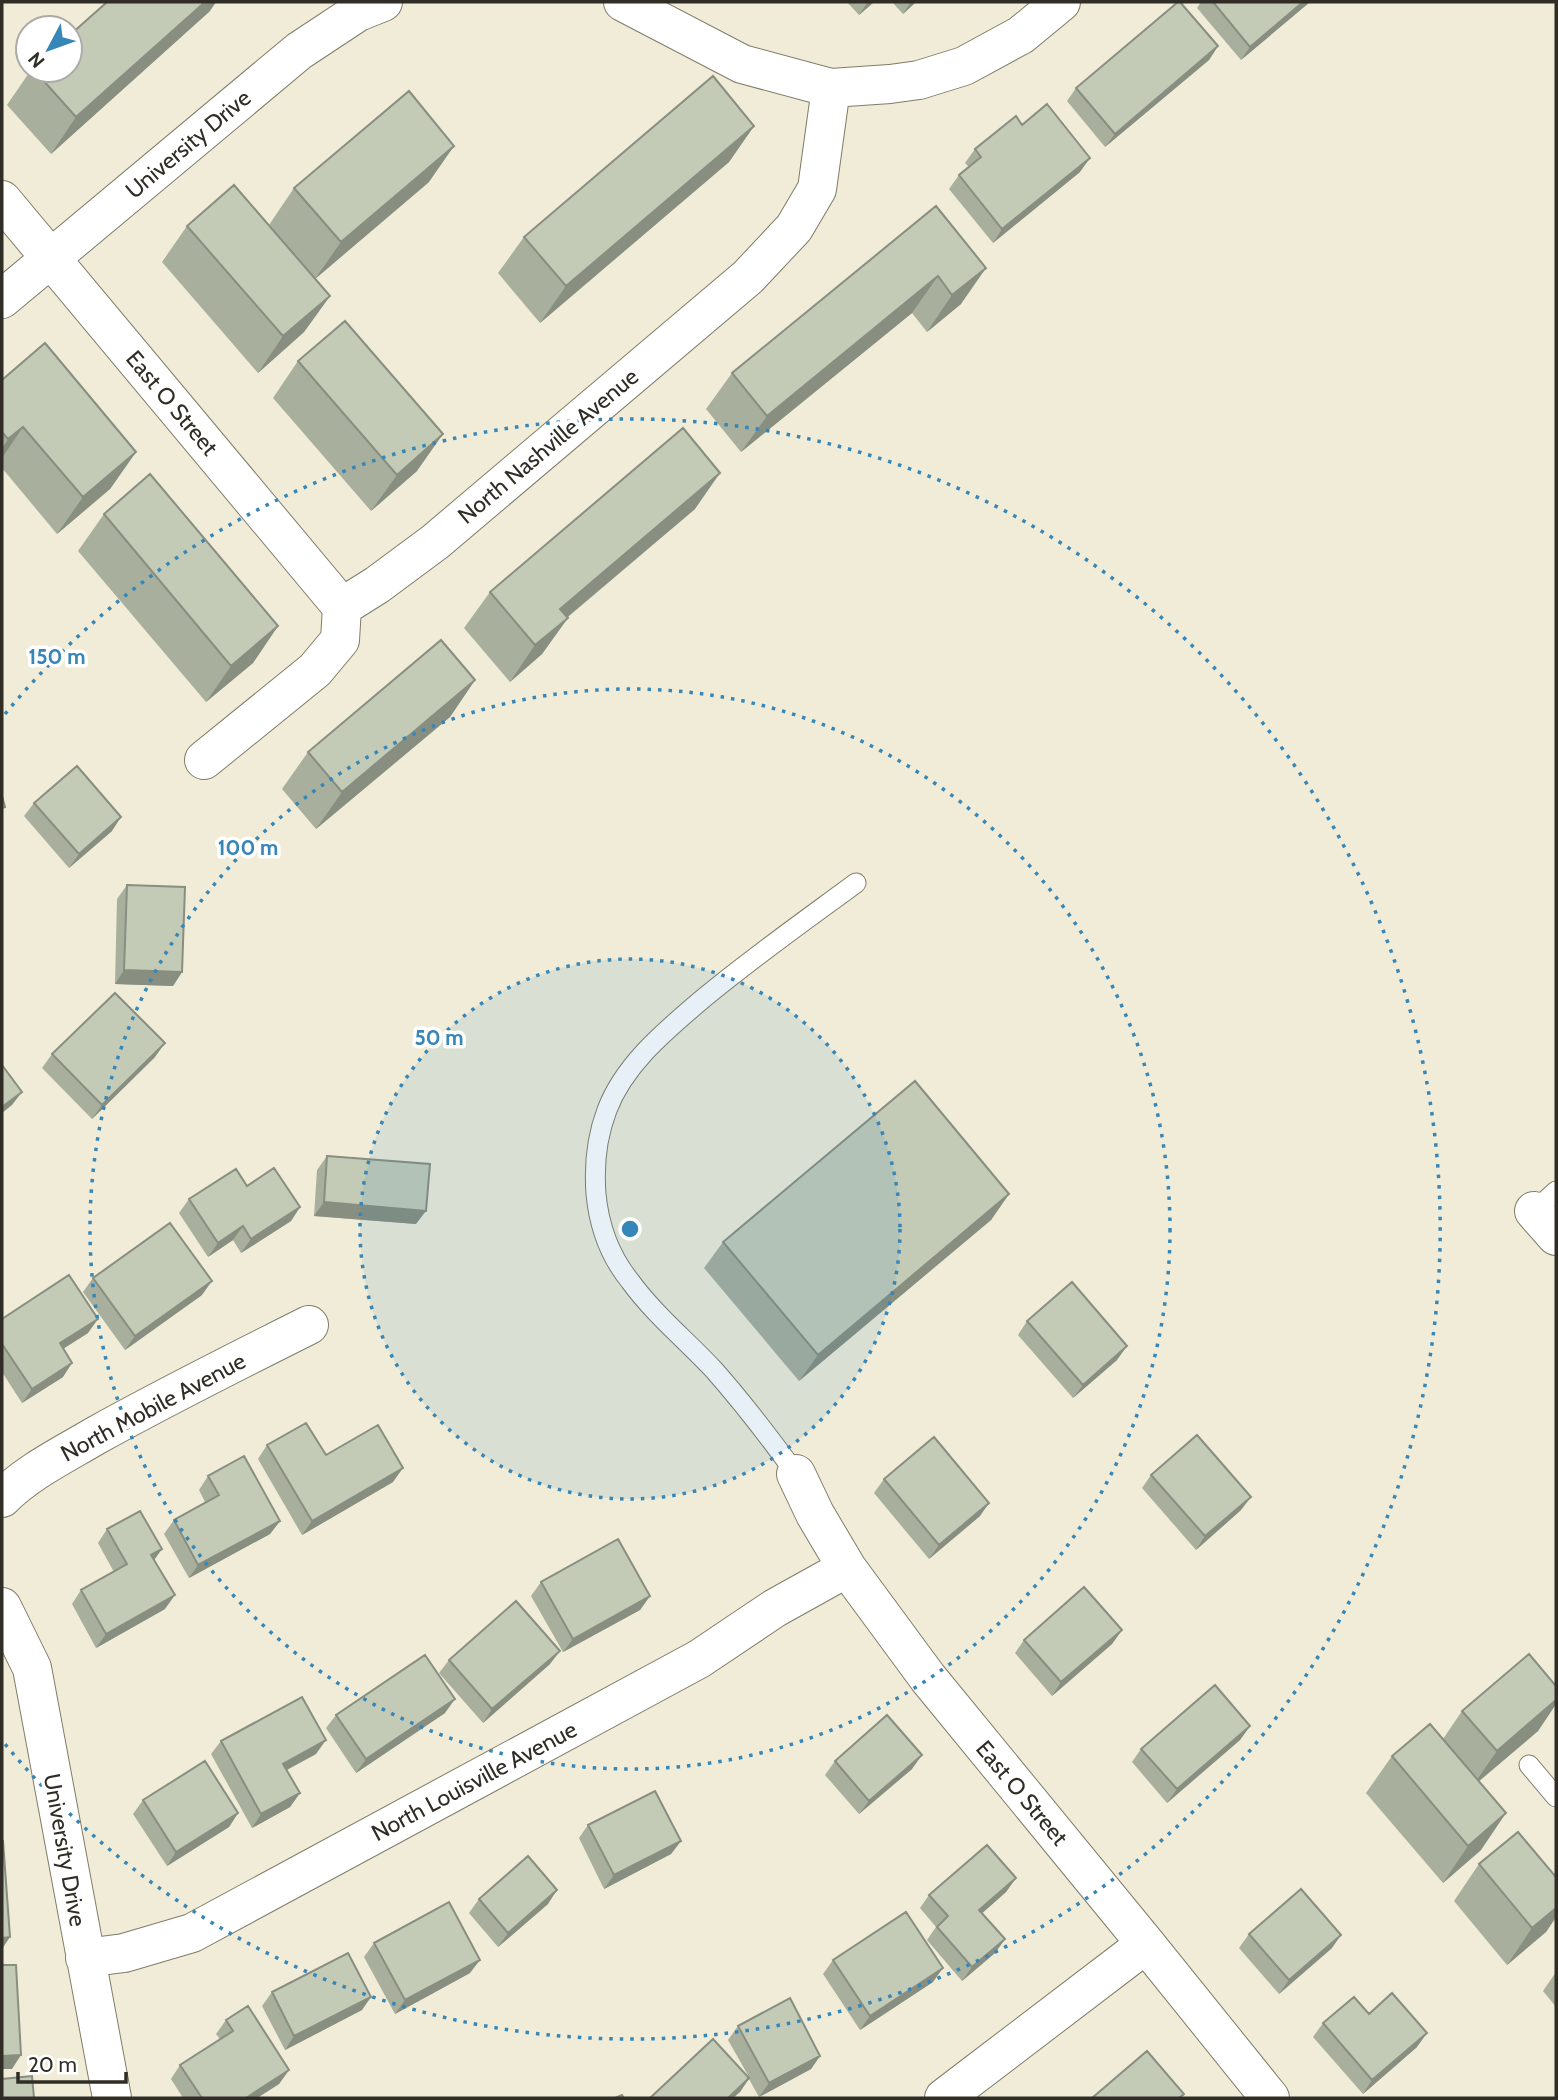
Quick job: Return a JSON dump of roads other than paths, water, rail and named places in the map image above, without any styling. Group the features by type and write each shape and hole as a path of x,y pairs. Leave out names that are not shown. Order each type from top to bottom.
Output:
{"street":[{"name":"University Drive","path":"2,299 299,51 358,12 383,2"},
{"path":"624,2 742,64 831,88 919,80 964,66 1021,35 1061,2"},
{"name":"North Nashville Avenue","path":"342,607 435,542 748,276 794,228 817,189 831,88"},
{"name":"East O Street","path":"2,200 342,607"},
{"path":"204,760 315,670 340,640 342,607"},
{"name":"North Mobile Avenue","path":"2,1498 42,1467 102,1433 309,1325"},
{"name":"East O Street","path":"796,1474 847,1568 928,1678 1270,2098"},
{"name":"North Louisville Avenue","path":"85,1958 124,1953 192,1933 699,1659 775,1608 847,1568"},
{"name":"University Drive","path":"2,1607 32,1668 112,2098"},
{"path":"944,2098 1146,1944"}],"lane":[{"path":"796,1474 733,1392 629,1281 603,1234 597,1208 596,1162 607,1110 620,1086 651,1045 752,959 856,883"},
{"path":"1529,1765 1556,1797"}]}
